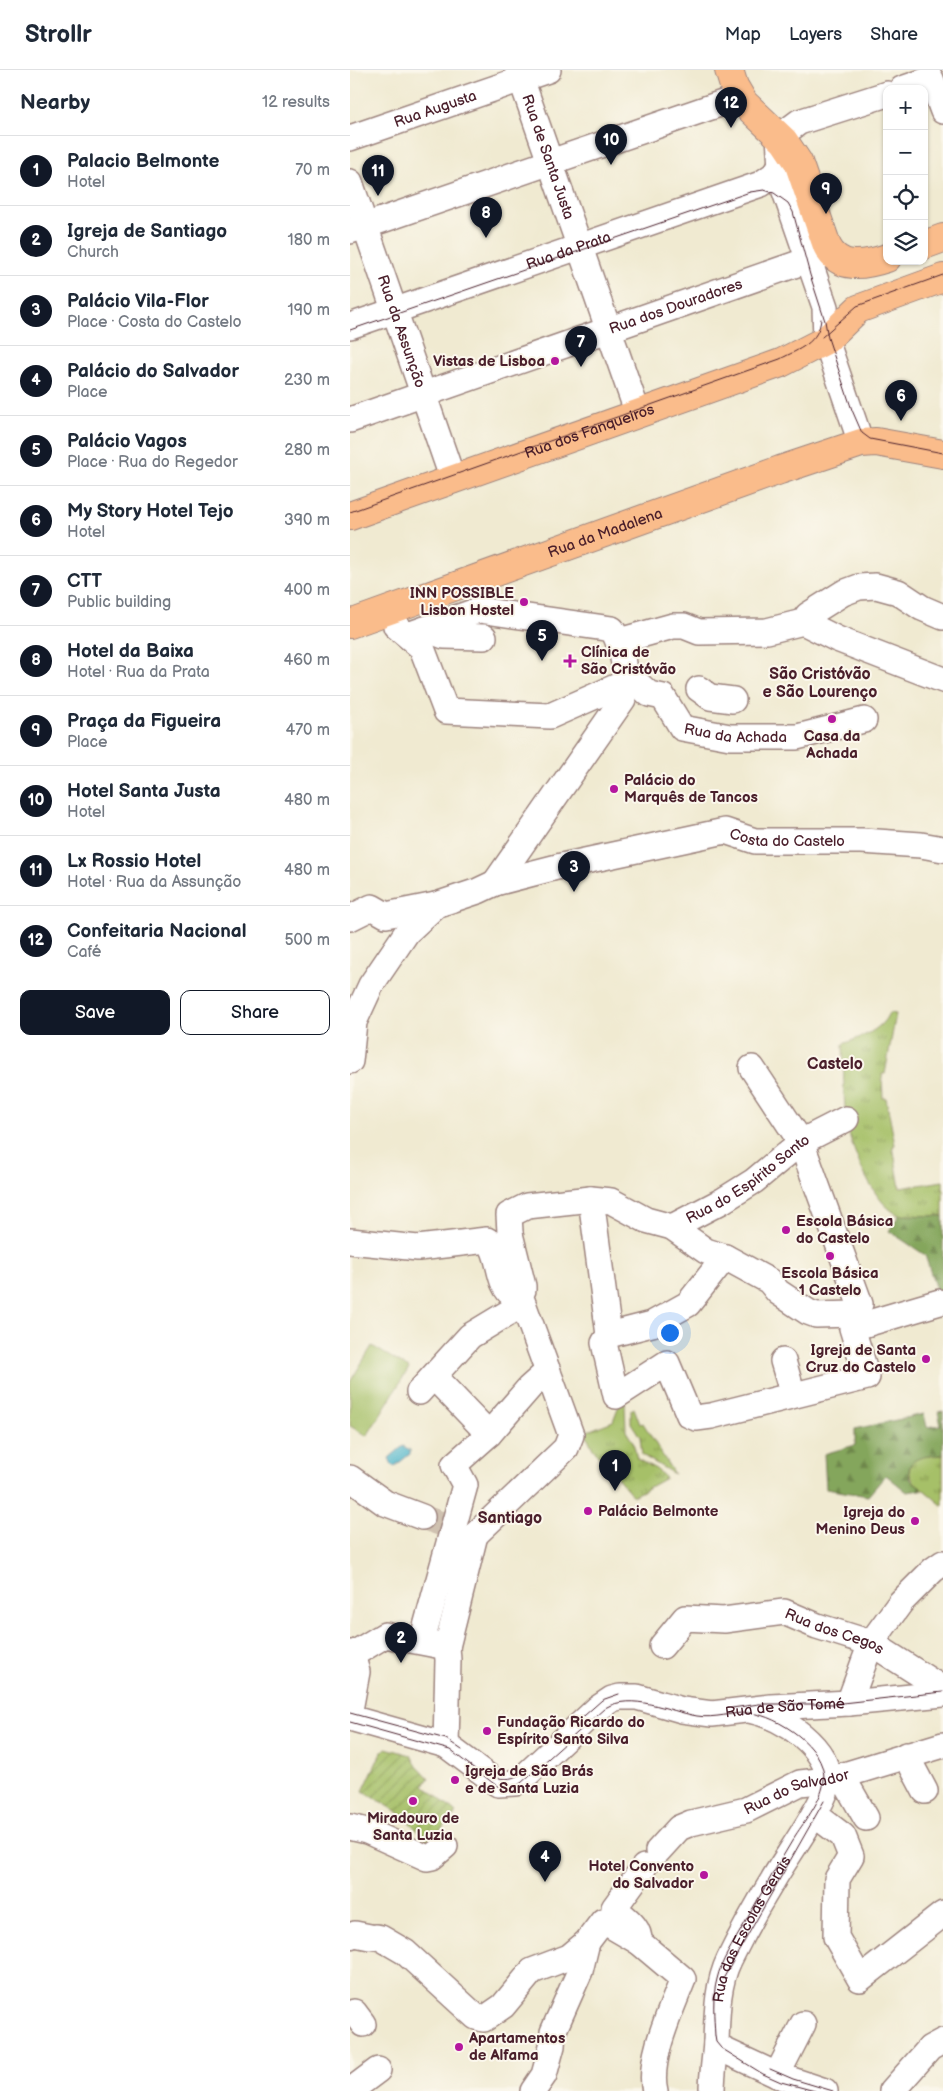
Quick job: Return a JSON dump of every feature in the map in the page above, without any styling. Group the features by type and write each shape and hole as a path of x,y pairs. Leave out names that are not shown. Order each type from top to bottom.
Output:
{"main road":[{"path":"729,70 740,97 787,145 801,169 820,256 851,264 869,264 883,259"},
{"path":"928,244 943,238"},
{"name":"Rua dos Fanqueiros","path":"350,516 781,363 826,340 858,310 943,278"},
{"path":"861,443 876,442 943,454"},
{"name":"Rua da Madalena","path":"350,624 780,470 861,443"}],"street":[{"name":"Rua Augusta","path":"350,138 520,74 548,70"},
{"name":"Rua de Santa Justa","path":"520,74 638,414"},
{"path":"914,85 931,79 943,111"},
{"path":"861,443 826,340 820,256 782,183 779,137 799,122 883,95"},
{"path":"358,229 740,97"},
{"name":"Rua da Prata","path":"350,326 761,184 775,174 780,166"},
{"name":"Rua da Assunção","path":"350,182 358,229 394,310 453,480"},
{"name":"Rua dos Douradores","path":"350,420 820,256"},
{"path":"619,641 673,626 684,626 699,632 768,631 802,622 808,615 843,593 859,586 876,586 898,592 933,612"},
{"path":"388,610 392,622 417,632 444,636 484,637"},
{"path":"417,632 479,610 612,629 619,641 627,682 623,699 495,883"},
{"path":"802,622 836,639 943,680"},
{"path":"684,626 690,650"},
{"path":"417,632 446,711 550,716 627,682"},
{"name":"Rua da Achada","path":"627,682 637,683 649,694 663,697 682,728 730,737 797,737 864,720"},
{"path":"699,688 710,697 733,700"},
{"name":"Costa do Castelo","path":"350,1061 354,1022 371,985 407,932 436,906 495,883 548,869 724,830 755,841 862,841 921,845 943,849"},
{"path":"350,918 372,907 386,915 436,906"},
{"path":"652,1324 689,1415 696,1418 711,1416 867,1377 852,1328 857,1320 860,1304 812,1136 752,1068"},
{"name":"Rua do Espírito Santo","path":"672,1227 722,1201 754,1181 812,1136 846,1119"},
{"path":"591,1198 609,1335 604,1343 616,1396 667,1363"},
{"path":"422,1641 461,1535 566,1448 570,1440 570,1430 521,1300 523,1286 510,1233 509,1215 527,1206 591,1198 611,1201 646,1220 672,1227 706,1251 725,1257 769,1281 778,1292 808,1312 816,1315 857,1320 940,1302"},
{"path":"350,1241 418,1248 487,1240 493,1244 502,1277 510,1294 521,1300"},
{"path":"609,1335 652,1324 688,1304 725,1257"},
{"path":"489,1434 426,1384 470,1336 521,1300"},
{"path":"783,1361 793,1396"},
{"path":"350,1718 446,1745 447,1647 457,1607 465,1485 454,1465 489,1434 529,1388 548,1371"},
{"path":"350,1478 385,1502 422,1517"},
{"path":"850,1703 871,1643 902,1602 938,1567"},
{"name":"Rua dos Cegos","path":"662,1646 685,1618 724,1620 784,1612 816,1626 871,1643 943,1689"},
{"path":"350,1710 356,1672 351,1654 385,1635 447,1647"},
{"name":"Rua de São Tomé","path":"446,1745 498,1784 515,1783 612,1699 630,1696 699,1713 712,1714 736,1710 850,1703 943,1694"},
{"path":"736,1710 752,1711 774,1717 802,1736 822,1758 866,1818"},
{"name":"Rua do Salvador","path":"639,1942 638,1931 632,1923 614,1908 651,1859 679,1828 746,1810 800,1783 835,1778 943,1745"},
{"path":"906,1755 925,1791"},
{"name":"Rua das Escolas Gerais","path":"712,2091 719,1994 728,1961 772,1881 835,1778"},
{"path":"814,1814 843,1836 851,1856 837,1879 836,1937 860,1979 943,1914"},
{"path":"350,1827 367,1831 427,1858 432,1857 445,1846"},
{"path":"365,1937 381,1938 405,1952 476,2017 484,2019 503,2006 532,1971 569,1957 587,1942 603,1921 639,1942 683,1979 665,2026 653,2070 655,2091"},
{"path":"540,2089 552,2046 553,2032 580,1971 587,1942"},
{"path":"777,2075 803,2024"},
{"path":"892,2091 930,2048 943,2041"},
{"path":"716,2043 717,2047 777,2075 825,2091"},
{"path":"350,2091 378,2070"}],"green space":[{"path":"889,1013 896,1014 885,1074 882,1074 883,1098 886,1098 895,1145 893,1146 900,1188 943,1181 943,1216 901,1215 888,1208 879,1198 863,1172 848,1129 844,1100 843,1044 876,1029"},
{"path":"899,1215 943,1216 943,1301 940,1302 925,1255 889,1231"},
{"path":"372,1346 409,1368 367,1436 350,1426 350,1382"},
{"path":"622,1397 625,1402 626,1431 633,1442 637,1459 656,1469 666,1478 633,1496 593,1449 585,1432 613,1421"},
{"path":"634,1408 640,1424 643,1423 674,1474 642,1455 640,1437 631,1423 631,1410"},
{"path":"943,1411 943,1455 923,1457 913,1462 910,1466 911,1480 921,1487 921,1490 907,1492 886,1475 868,1496 826,1489 824,1454 855,1445 855,1429 924,1414 927,1427 941,1425 938,1412"},
{"path":"943,1455 943,1506 924,1490 921,1490 921,1487 911,1477 910,1469 911,1465 918,1458"},
{"path":"386,1748 411,1755 415,1763 429,1778 424,1785 456,1813 429,1842 401,1814 363,1791 381,1753"}],"water":[{"path":"403,1446 410,1450 410,1454 395,1466 392,1465 389,1458"}],"tunnel":[{"path":"422,1517 445,1525"}],"tram line":[{"path":"350,330 750,192 764,190 774,193 788,203 793,212 825,321 828,338 852,410 862,433 870,439 943,453"},
{"path":"822,337 857,306 943,275"},
{"path":"350,512 780,359 812,340 821,319"},
{"path":"732,1708 759,1704 833,1704 943,1692"},
{"path":"576,1723 602,1700 619,1694"},
{"path":"350,1722 450,1750 497,1786 514,1787 521,1783 605,1708 616,1704 638,1702 704,1717 750,1713 774,1720 798,1735 817,1756 822,1767 824,1779 821,1794 724,1959 715,1986 714,2022 716,2042 721,2048 763,2074 781,2082 815,2091"},
{"path":"350,1713 446,1739 462,1750"},
{"path":"487,1772 502,1779 507,1779 517,1776 527,1769"},
{"path":"723,1979 824,1801"},
{"path":"770,2069 793,2079 833,2091"}],"place":[{"name":"Confeitaria Nacional","path":"731,128"},
{"name":"Hotel Santa Justa","path":"611,165"},
{"name":"Lx Rossio Hotel","path":"378,196"},
{"name":"Praça da Figueira","path":"826,214"},
{"name":"Hotel da Baixa","path":"486,238"},
{"name":"Vistas de Lisboa","path":"555,361"},
{"name":"CTT","path":"581,367"},
{"name":"My Story Hotel Tejo","path":"901,421"},
{"name":"INN POSSIBLE Lisbon Hostel","path":"524,602"},
{"name":"Palácio Vagos","path":"542,661"},
{"name":"Clínica de São Cristóvão","path":"570,661"},
{"name":"Casa da Achada","path":"832,719"},
{"name":"Palácio do Marquês de Tancos","path":"614,789"},
{"name":"Palácio Vila-Flor","path":"574,892"},
{"name":"Escola Básica do Castelo","path":"786,1230"},
{"name":"Escola Básica 1 Castelo","path":"830,1256"},
{"name":"Igreja de Santa Cruz do Castelo","path":"926,1359"},
{"name":"Palacio Belmonte","path":"615,1491"},
{"name":"Palácio Belmonte","path":"588,1511"},
{"name":"Igreja do Menino Deus","path":"915,1521"},
{"name":"Igreja de Santiago","path":"401,1663"},
{"name":"Fundação Ricardo do Espírito Santo Silva","path":"487,1731"},
{"name":"Igreja de São Brás e de Santa Luzia","path":"455,1780"},
{"name":"Miradouro de Santa Luzia","path":"413,1801"},
{"name":"Hotel Convento do Salvador","path":"704,1875"},
{"name":"Palácio do Salvador","path":"545,1882"},
{"name":"Apartamentos de Alfama","path":"459,2047"}],"district":[{"name":"São Cristóvão e São Lourenço","path":"820,683"},
{"name":"Castelo","path":"835,1064"},
{"name":"Santiago","path":"510,1518"}]}
